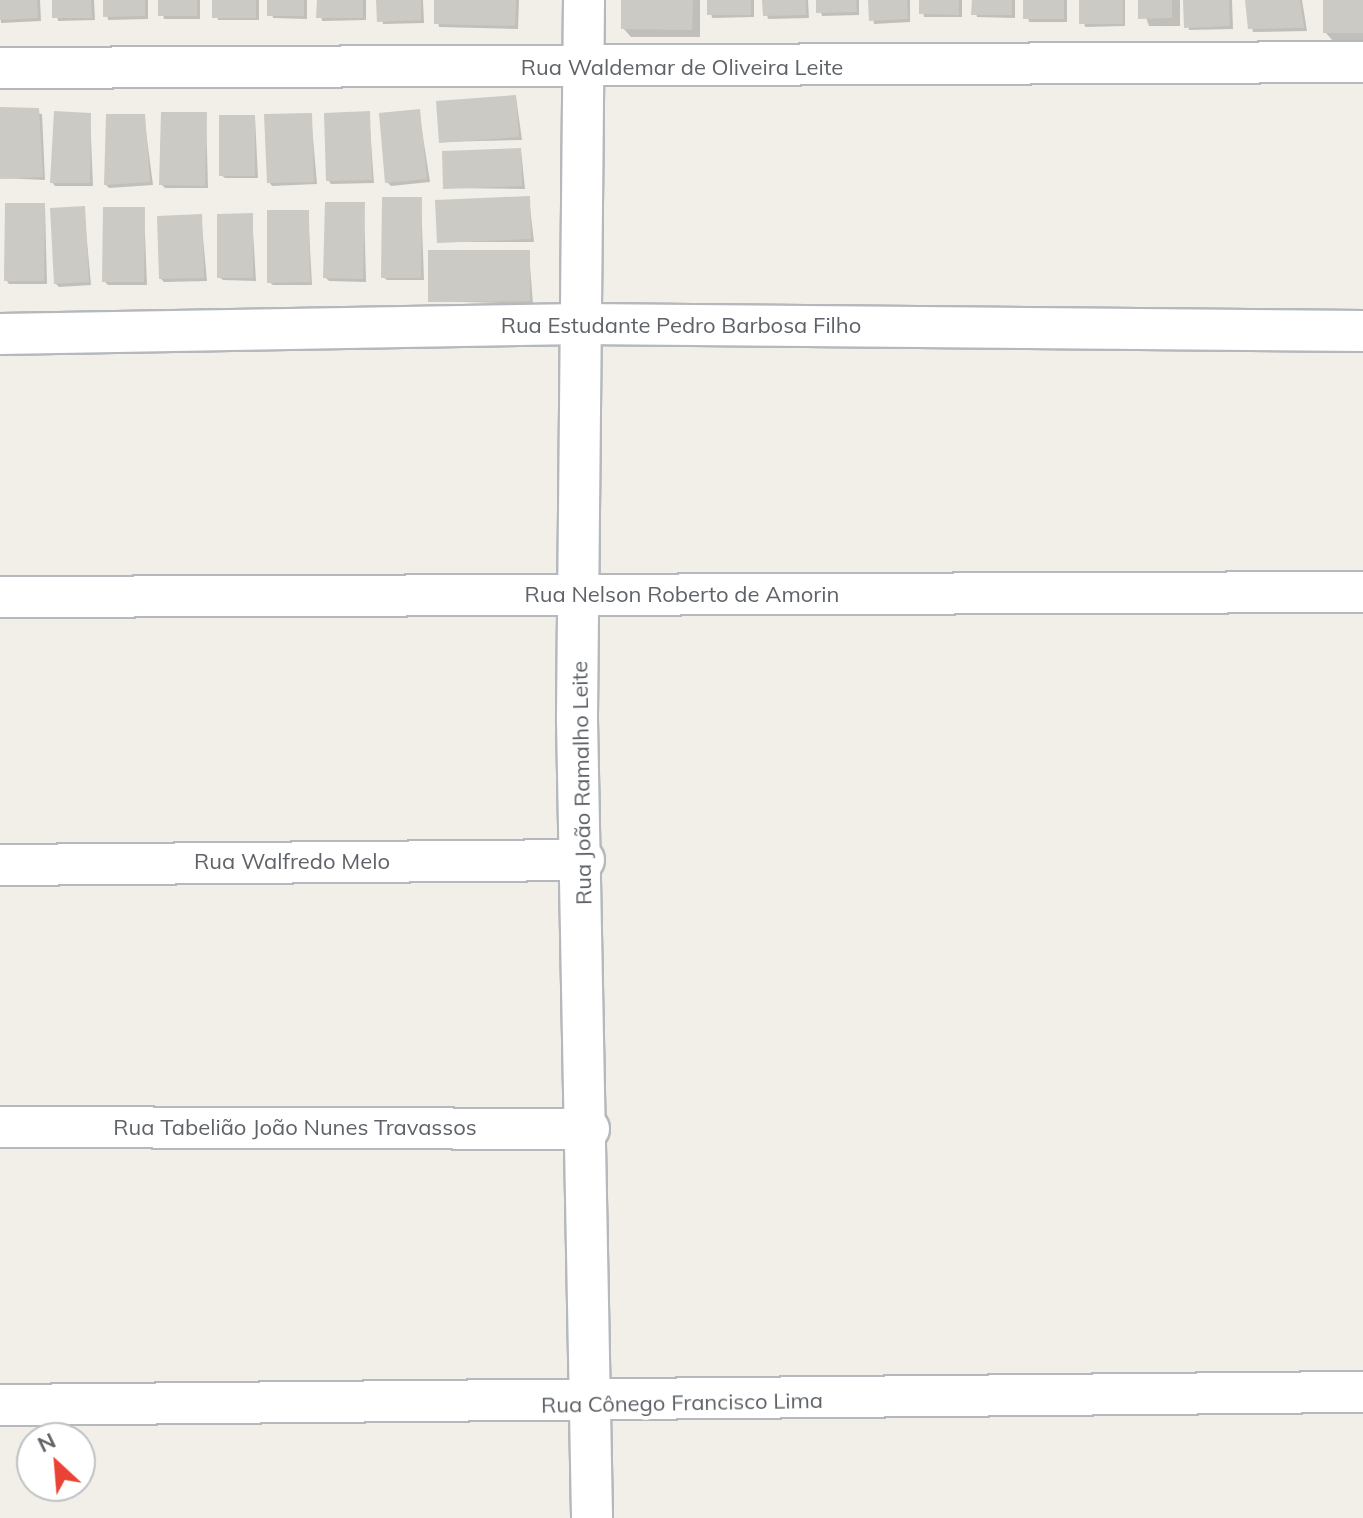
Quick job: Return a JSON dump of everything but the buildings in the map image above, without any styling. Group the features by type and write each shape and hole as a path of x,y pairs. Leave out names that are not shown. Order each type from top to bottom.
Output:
{"street":[{"name":"Rua João Ramalho Leite","path":"584,0 579,70 583,596 577,720 584,860 592,1518"},
{"name":"Rua Waldemar de Oliveira Leite","path":"0,68 579,70 1363,62"},
{"name":"Rua Estudante Pedro Barbosa Filho","path":"0,334 581,324 1363,331"},
{"name":"Rua Nelson Roberto de Amorin","path":"0,597 1363,592"},
{"name":"Rua Walfredo Melo","path":"0,865 584,860"},
{"name":"Rua Tabelião João Nunes Travassos","path":"0,1127 589,1129"},
{"name":"Rua Cônego Francisco Lima","path":"0,1405 589,1404 1363,1392"}]}
